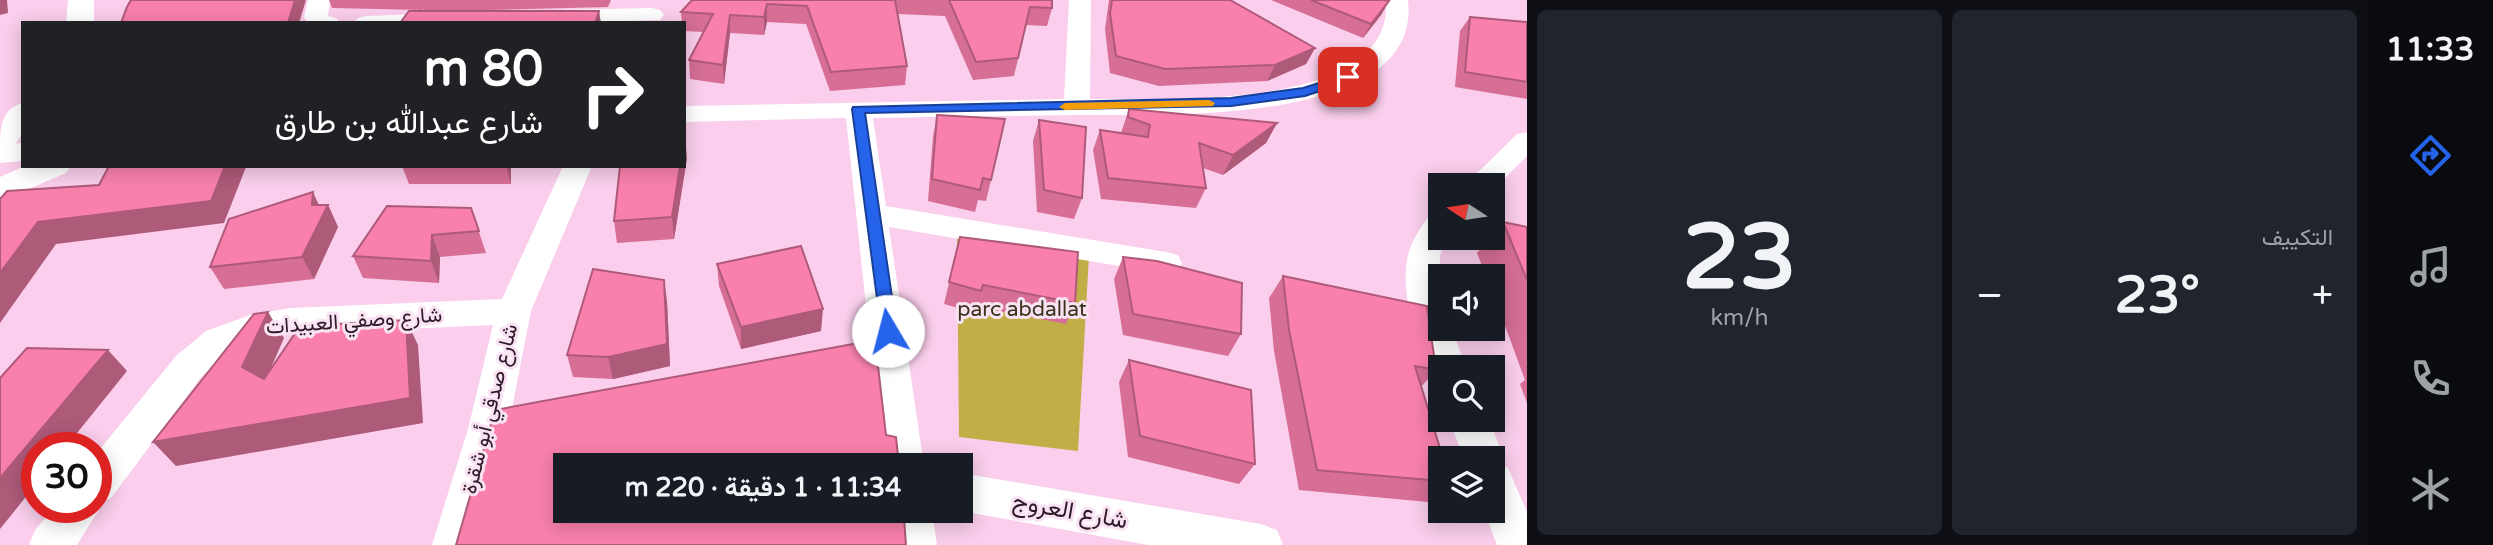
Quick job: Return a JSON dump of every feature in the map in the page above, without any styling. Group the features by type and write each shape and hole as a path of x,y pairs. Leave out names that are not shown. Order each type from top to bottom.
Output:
{"street":[{"path":"80,21 81,0"},
{"path":"319,0 316,16 321,21"},
{"path":"1077,106 1080,0"},
{"path":"686,114 1077,106 1265,99 1327,86 1348,77 1378,57 1393,36 1401,17 1391,4"},
{"path":"536,18 654,12"},
{"path":"435,21 470,20"},
{"path":"858,109 903,453"},
{"path":"1493,173 1527,141"},
{"path":"0,191 50,168"},
{"name":"شارع صدقي أبو شقرة","path":"529,274 556,168"},
{"name":"شارع صدقي أبو شقرة","path":"454,545 488,429 514,312 577,168"},
{"path":"871,214 1166,263"},
{"path":"1428,244 1423,274 1427,308 1443,355"},
{"name":"شارع وصفي العبيدات","path":"112,465 189,366 219,341 250,328 290,321 514,312"},
{"name":"شارع العروج","path":"973,494 1261,545"},
{"path":"1505,511 1519,545"},
{"path":"51,545 68,523"},
{"path":"912,523 915,545"}],"green space":[{"name":"parc abdallat","path":"957,228 1089,255 1078,451 959,437"}],"building":[{"path":"131,0 295,0 289,21 122,21"},
{"path":"692,0 895,0 907,66 831,72 807,6 767,4 764,17 730,15 723,65 689,60 713,14 681,12"},
{"path":"949,0 1052,0 1052,8 1030,7 1018,58 976,62"},
{"path":"1112,0 1230,0 1315,48 1275,65 1165,69 1116,56 1110,13"},
{"path":"1311,0 1384,0 1389,1 1371,24"},
{"path":"409,11 599,11 596,21 402,21"},
{"path":"1470,17 1527,22 1527,82 1465,72"},
{"path":"1129,109 1277,123 1233,155 1199,143 1206,188 1108,178 1100,130 1148,137 1150,125 1128,117"},
{"path":"937,115 1005,119 991,180 983,178 980,190 932,179"},
{"path":"1039,120 1086,127 1082,198 1044,190"},
{"path":"108,168 224,168 211,201 38,222 0,273 0,199 7,191 99,185"},
{"path":"620,168 680,168 672,217 614,221"},
{"path":"313,192 312,205 328,205 302,257 210,267 229,219"},
{"path":"387,206 471,208 479,231 432,235 431,261 353,256"},
{"path":"1505,222 1527,227 1527,280 1505,227"},
{"path":"960,237 1078,252 1075,303 983,285 981,291 949,282"},
{"path":"801,246 823,309 741,327 717,264"},
{"path":"1123,257 1157,261 1242,283 1241,334 1133,314"},
{"path":"593,269 664,280 667,344 608,357 567,355"},
{"path":"1283,276 1427,306 1428,341 1432,341 1434,355 1428,355 1428,368 1415,366 1428,409 1428,432 1435,432 1439,446 1428,446 1428,480 1317,470 1289,330"},
{"path":"268,312 242,367 264,379 300,326 406,320 410,398 153,442 254,314"},
{"path":"875,340 886,435 896,437 898,453 553,453 553,523 904,523 906,545 456,545 495,410"},
{"path":"27,348 108,350 39,432 21,432 21,453 0,478 0,378"},
{"path":"1129,360 1251,390 1255,464 1140,436"}],"slow traffic":[{"path":"1065,107 1209,103"}],"route":[{"path":"888,331 858,109 1137,106 1231,102 1305,92 1348,77"}]}
